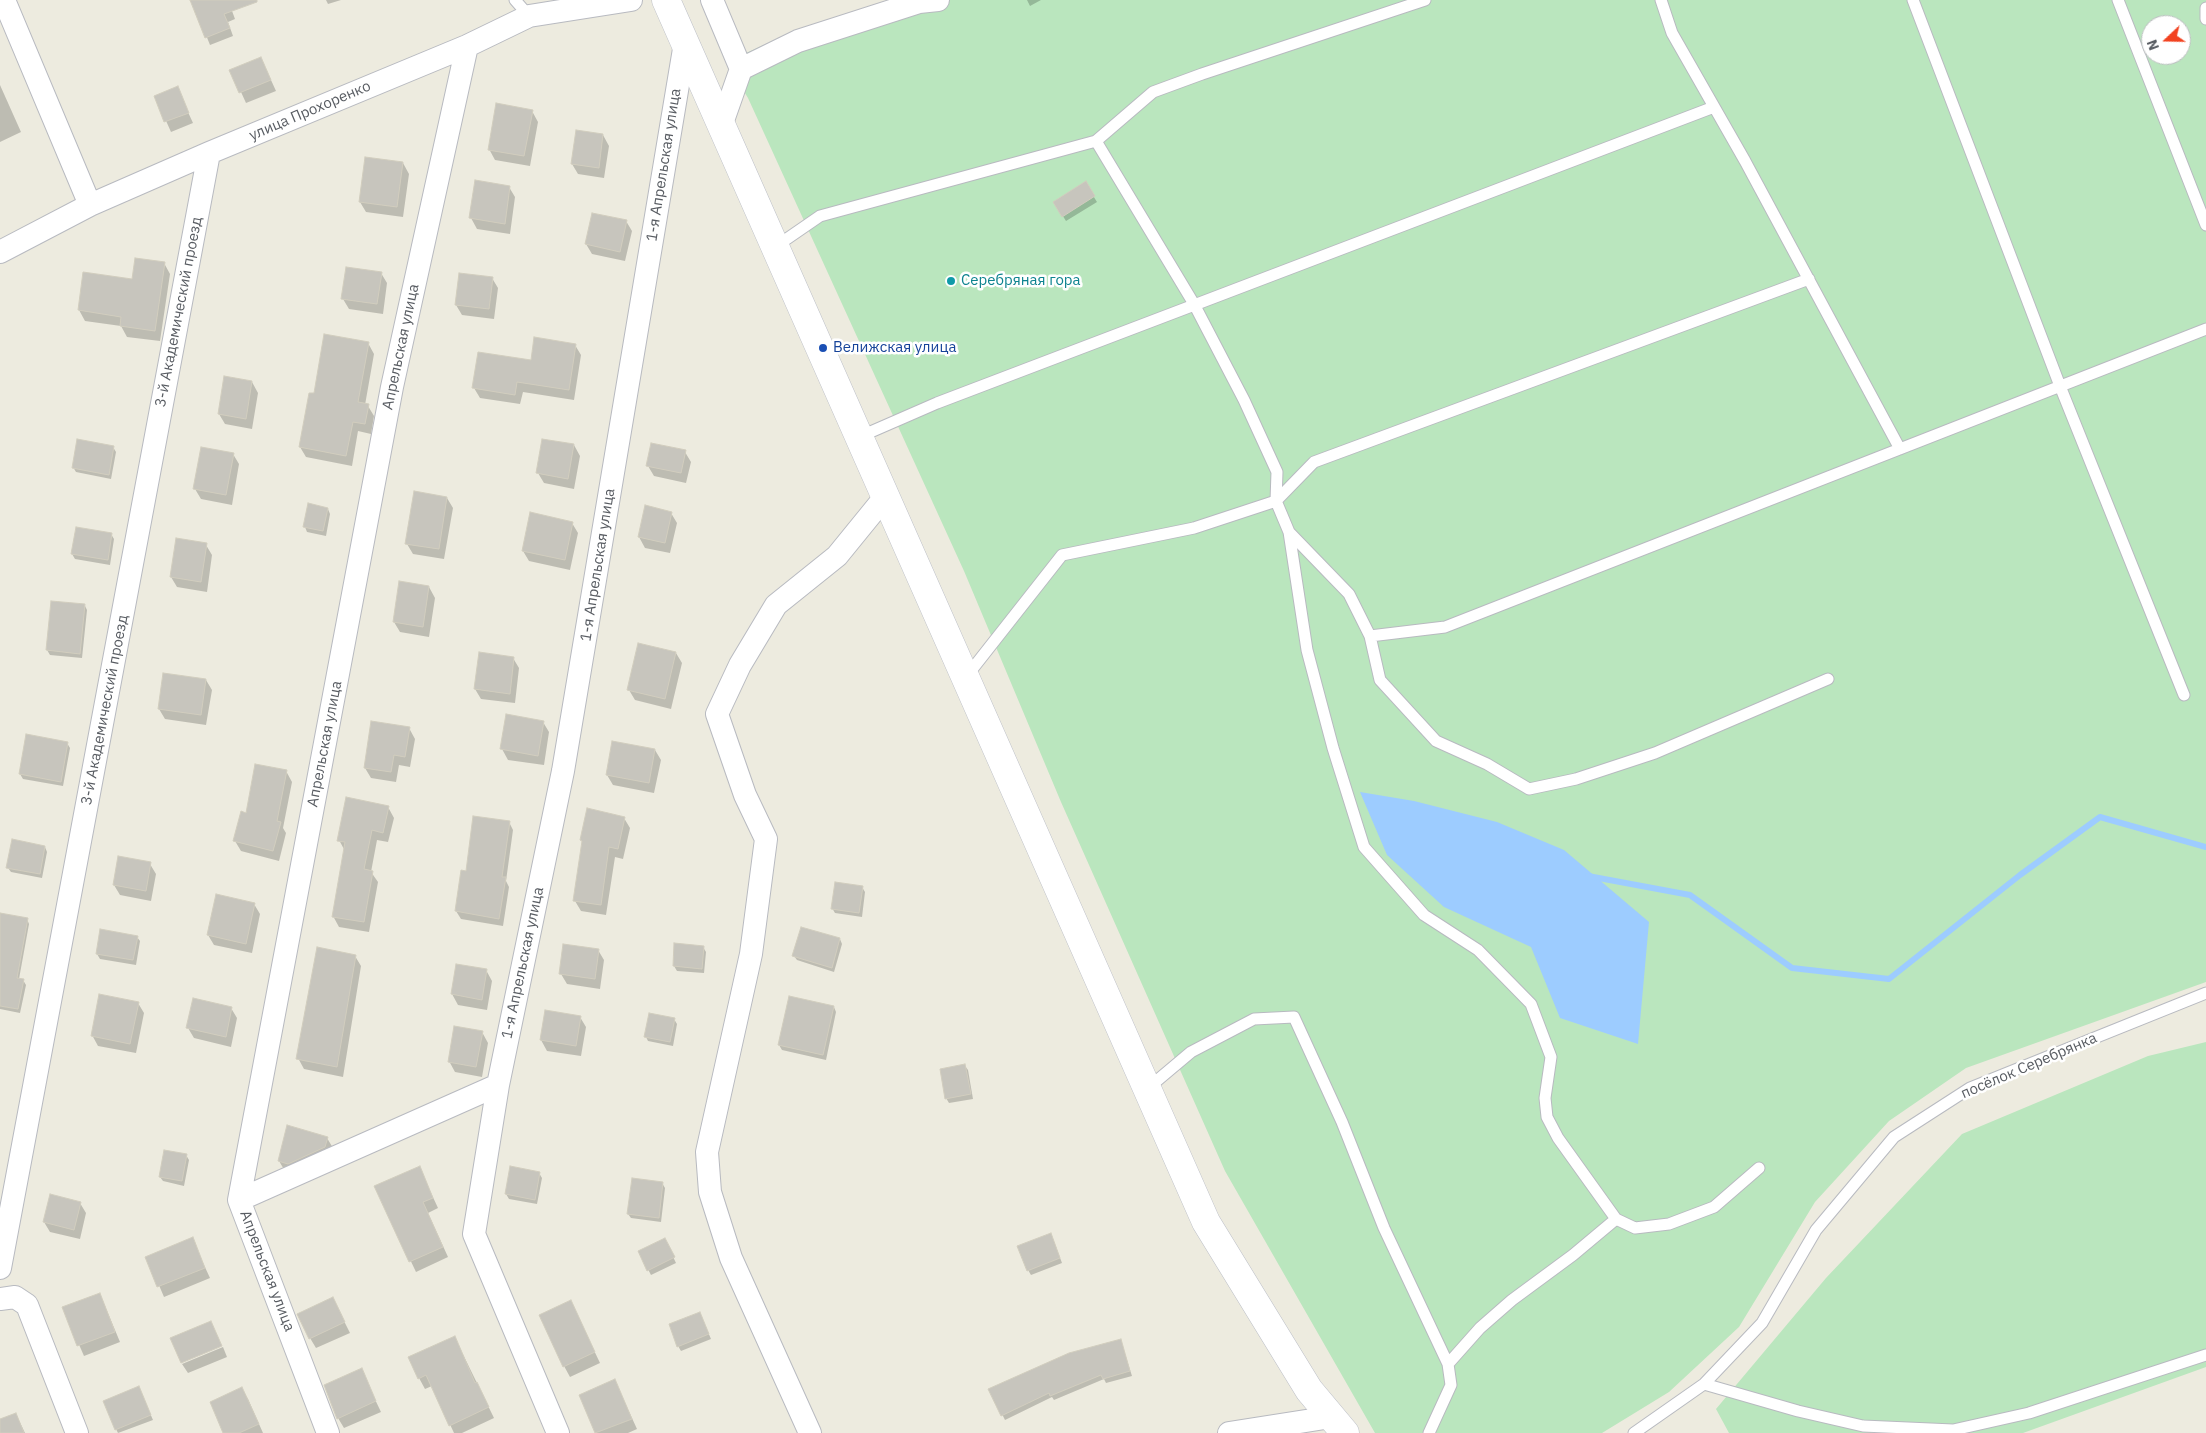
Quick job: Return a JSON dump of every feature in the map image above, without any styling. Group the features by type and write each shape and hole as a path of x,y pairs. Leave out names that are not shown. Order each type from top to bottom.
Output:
{"street":[{"path":"4,0 90,205"},
{"name":"улица Прохоренко","path":"0,252 90,205 209,153 467,46 522,8 631,0"},
{"path":"666,0 1206,1222 1308,1390 1338,1425"},
{"path":"712,0 741,69 721,126"},
{"path":"741,69 798,41 919,2 938,0"},
{"name":"1-я Апрельская улица","path":"558,1433 474,1234 498,1085 564,771 684,43"},
{"name":"Апрельская улица","path":"328,1433 239,1200 392,387 467,46"},
{"name":"3-й Академический проезд","path":"0,1268 209,153"},
{"path":"810,1433 731,1258 710,1192 708,1152 751,954 766,839 745,796 717,714 740,665 776,605 837,556 885,497"},
{"path":"239,1200 498,1085"},
{"path":"0,1299 15,1296 27,1304 77,1433"},
{"path":"1229,1433 1338,1425"}],"lane":[{"path":"775,247 820,216 1096,141 1153,92 1425,0"},
{"path":"1661,0 1672,32 1809,279 1900,449"},
{"path":"1913,0 2060,386 2184,694"},
{"path":"2118,0 2206,225"},
{"path":"2206,8 2206,19"},
{"path":"859,437 937,403 1714,107"},
{"path":"1096,141 1194,304 1244,400 1277,472 1276,501 1289,532 1307,650 1333,748 1364,847 1424,915 1478,950 1531,1004 1550,1056 1545,1098 1547,1117 1558,1138 1616,1219 1635,1228 1669,1224 1714,1207 1759,1168"},
{"path":"965,678 1062,555 1194,528 1276,501 1314,462 1809,279"},
{"path":"1370,636 1445,627 2206,329"},
{"path":"1289,532 1349,594 1370,636 1380,680 1436,741 1487,764 1529,789 1576,779 1655,753 1828,679"},
{"name":"посёлок Серебрянка","path":"1634,1433 1704,1384 1762,1323 1816,1230 1894,1136 1970,1088 2206,993"},
{"path":"1147,1089 1191,1052 1254,1018 1294,1017 1324,1081 1384,1228 1448,1364 1452,1385 1429,1433"},
{"path":"1448,1364 1480,1328 1512,1300 1573,1255 1616,1219"},
{"path":"1704,1384 1798,1411 1863,1426 1953,1430 2028,1413 2206,1355"}],"green space":[{"path":"893,0 2206,0 2206,982 1966,1068 1889,1121 1815,1202 1739,1327 1669,1392 1602,1433 1375,1433 1225,1171 1061,802 964,571 748,98 726,62 784,36"},
{"path":"2206,1042 2206,1367 2023,1433 1729,1433 1716,1409 1826,1278 1962,1134 2148,1056"}],"water":[{"path":"1360,792 1414,801 1497,822 1564,850 1649,922 1638,1044 1560,1018 1531,947 1444,907 1387,855"}],"building":[{"path":"190,0 257,0 257,2 224,14 230,28 205,38"},
{"path":"261,57 271,80 239,93 229,70"},
{"path":"178,86 189,113 164,122 154,96"},
{"path":"496,103 533,110 524,156 488,150"},
{"path":"576,130 603,134 599,168 571,164"},
{"path":"365,157 403,162 397,207 359,202"},
{"path":"475,180 510,186 505,224 469,218"},
{"path":"1086,181 1095,196 1062,217 1053,202"},
{"path":"592,213 627,220 620,252 585,244"},
{"path":"135,258 165,262 155,331 120,326 121,317 78,310 83,272 132,279"},
{"path":"346,267 382,272 377,304 341,299"},
{"path":"459,273 493,277 489,309 455,305"},
{"path":"324,334 369,342 358,402 369,404 365,424 353,422 346,456 299,447 309,393 314,393"},
{"path":"534,337 576,344 569,390 517,382 515,395 472,388 478,352 531,360"},
{"path":"224,376 252,381 246,419 218,414"},
{"path":"77,439 114,446 109,475 72,468"},
{"path":"542,439 574,444 568,479 536,473"},
{"path":"651,443 686,450 681,473 646,466"},
{"path":"201,447 234,453 226,495 193,489"},
{"path":"414,491 447,497 439,549 405,544"},
{"path":"308,503 328,508 323,531 303,527"},
{"path":"645,505 672,512 665,543 638,537"},
{"path":"530,512 573,522 565,560 522,551"},
{"path":"76,527 112,533 108,560 71,554"},
{"path":"176,538 207,543 201,582 170,577"},
{"path":"399,581 429,586 423,627 393,622"},
{"path":"51,601 85,604 80,654 46,650"},
{"path":"638,643 676,652 665,699 627,690"},
{"path":"479,652 514,657 510,694 474,689"},
{"path":"163,673 206,679 201,715 158,709"},
{"path":"506,714 544,721 538,756 500,749"},
{"path":"371,721 410,727 405,757 394,755 391,772 364,768"},
{"path":"26,734 68,742 61,782 19,774"},
{"path":"612,741 655,749 649,783 606,775"},
{"path":"255,764 287,770 277,821 281,822 273,851 233,841 241,811 246,813"},
{"path":"346,797 389,806 383,833 372,830 364,869 373,871 364,922 332,917 345,842 337,841"},
{"path":"587,808 625,817 618,849 609,847 601,905 573,901 582,841 580,840"},
{"path":"473,816 510,821 502,877 506,877 499,919 455,911 461,870 466,871"},
{"path":"12,839 45,846 40,874 6,868"},
{"path":"118,856 151,862 146,891 113,885"},
{"path":"835,882 863,886 859,913 831,909"},
{"path":"216,894 255,903 246,944 207,935"},
{"path":"0,913 28,918 17,978 24,979 18,1009 0,1006"},
{"path":"801,927 840,938 832,968 792,956"},
{"path":"100,929 138,936 133,960 96,954"},
{"path":"674,943 704,946 702,969 673,966"},
{"path":"563,944 599,949 595,979 559,974"},
{"path":"317,947 356,955 337,1067 296,1059"},
{"path":"456,964 487,969 482,1000 451,994"},
{"path":"99,994 139,1002 130,1044 91,1036"},
{"path":"789,996 834,1006 823,1055 778,1045"},
{"path":"193,998 232,1007 226,1037 186,1028"},
{"path":"545,1010 581,1016 576,1046 540,1040"},
{"path":"649,1013 675,1018 670,1042 644,1037"},
{"path":"454,1026 483,1031 476,1067 448,1062"},
{"path":"965,1064 971,1094 945,1099 940,1069"},
{"path":"287,1125 328,1137 325,1147 288,1164 278,1161"},
{"path":"164,1150 187,1154 182,1181 159,1177"},
{"path":"420,1166 433,1198 423,1202 443,1247 409,1262 374,1186"},
{"path":"510,1166 540,1172 535,1200 505,1194"},
{"path":"632,1178 663,1182 659,1218 627,1214"},
{"path":"50,1194 81,1202 74,1230 43,1222"},
{"path":"1051,1233 1060,1258 1027,1271 1017,1246"},
{"path":"193,1237 205,1268 157,1287 145,1257"},
{"path":"665,1238 675,1257 647,1271 638,1251"},
{"path":"100,1293 115,1332 77,1346 62,1307"},
{"path":"333,1297 345,1322 309,1339 297,1314"},
{"path":"571,1300 595,1352 563,1367 539,1315"},
{"path":"700,1312 709,1334 677,1347 669,1324"},
{"path":"211,1321 222,1346 181,1363 170,1338"},
{"path":"455,1336 475,1383 477,1382 489,1407 449,1426 426,1375 418,1379 408,1357"},
{"path":"1121,1339 1130,1371 1103,1379 1101,1375 1050,1396 1049,1393 1001,1416 988,1389 1069,1353"},
{"path":"362,1368 376,1401 337,1419 324,1385"},
{"path":"615,1379 632,1419 595,1433 579,1395"},
{"path":"139,1386 151,1415 115,1430 103,1401"},
{"path":"242,1387 259,1424 239,1433 223,1433 210,1402"},
{"path":"16,1413 24,1433 0,1433 0,1419"}],"waterway":[{"path":"1588,876 1690,895 1792,968 1889,979 2020,875 2100,817 2206,847"}],"place":[{"name":"Серебряная гора","path":"951,281"},
{"name":"Велижская улица","path":"823,348"}]}
